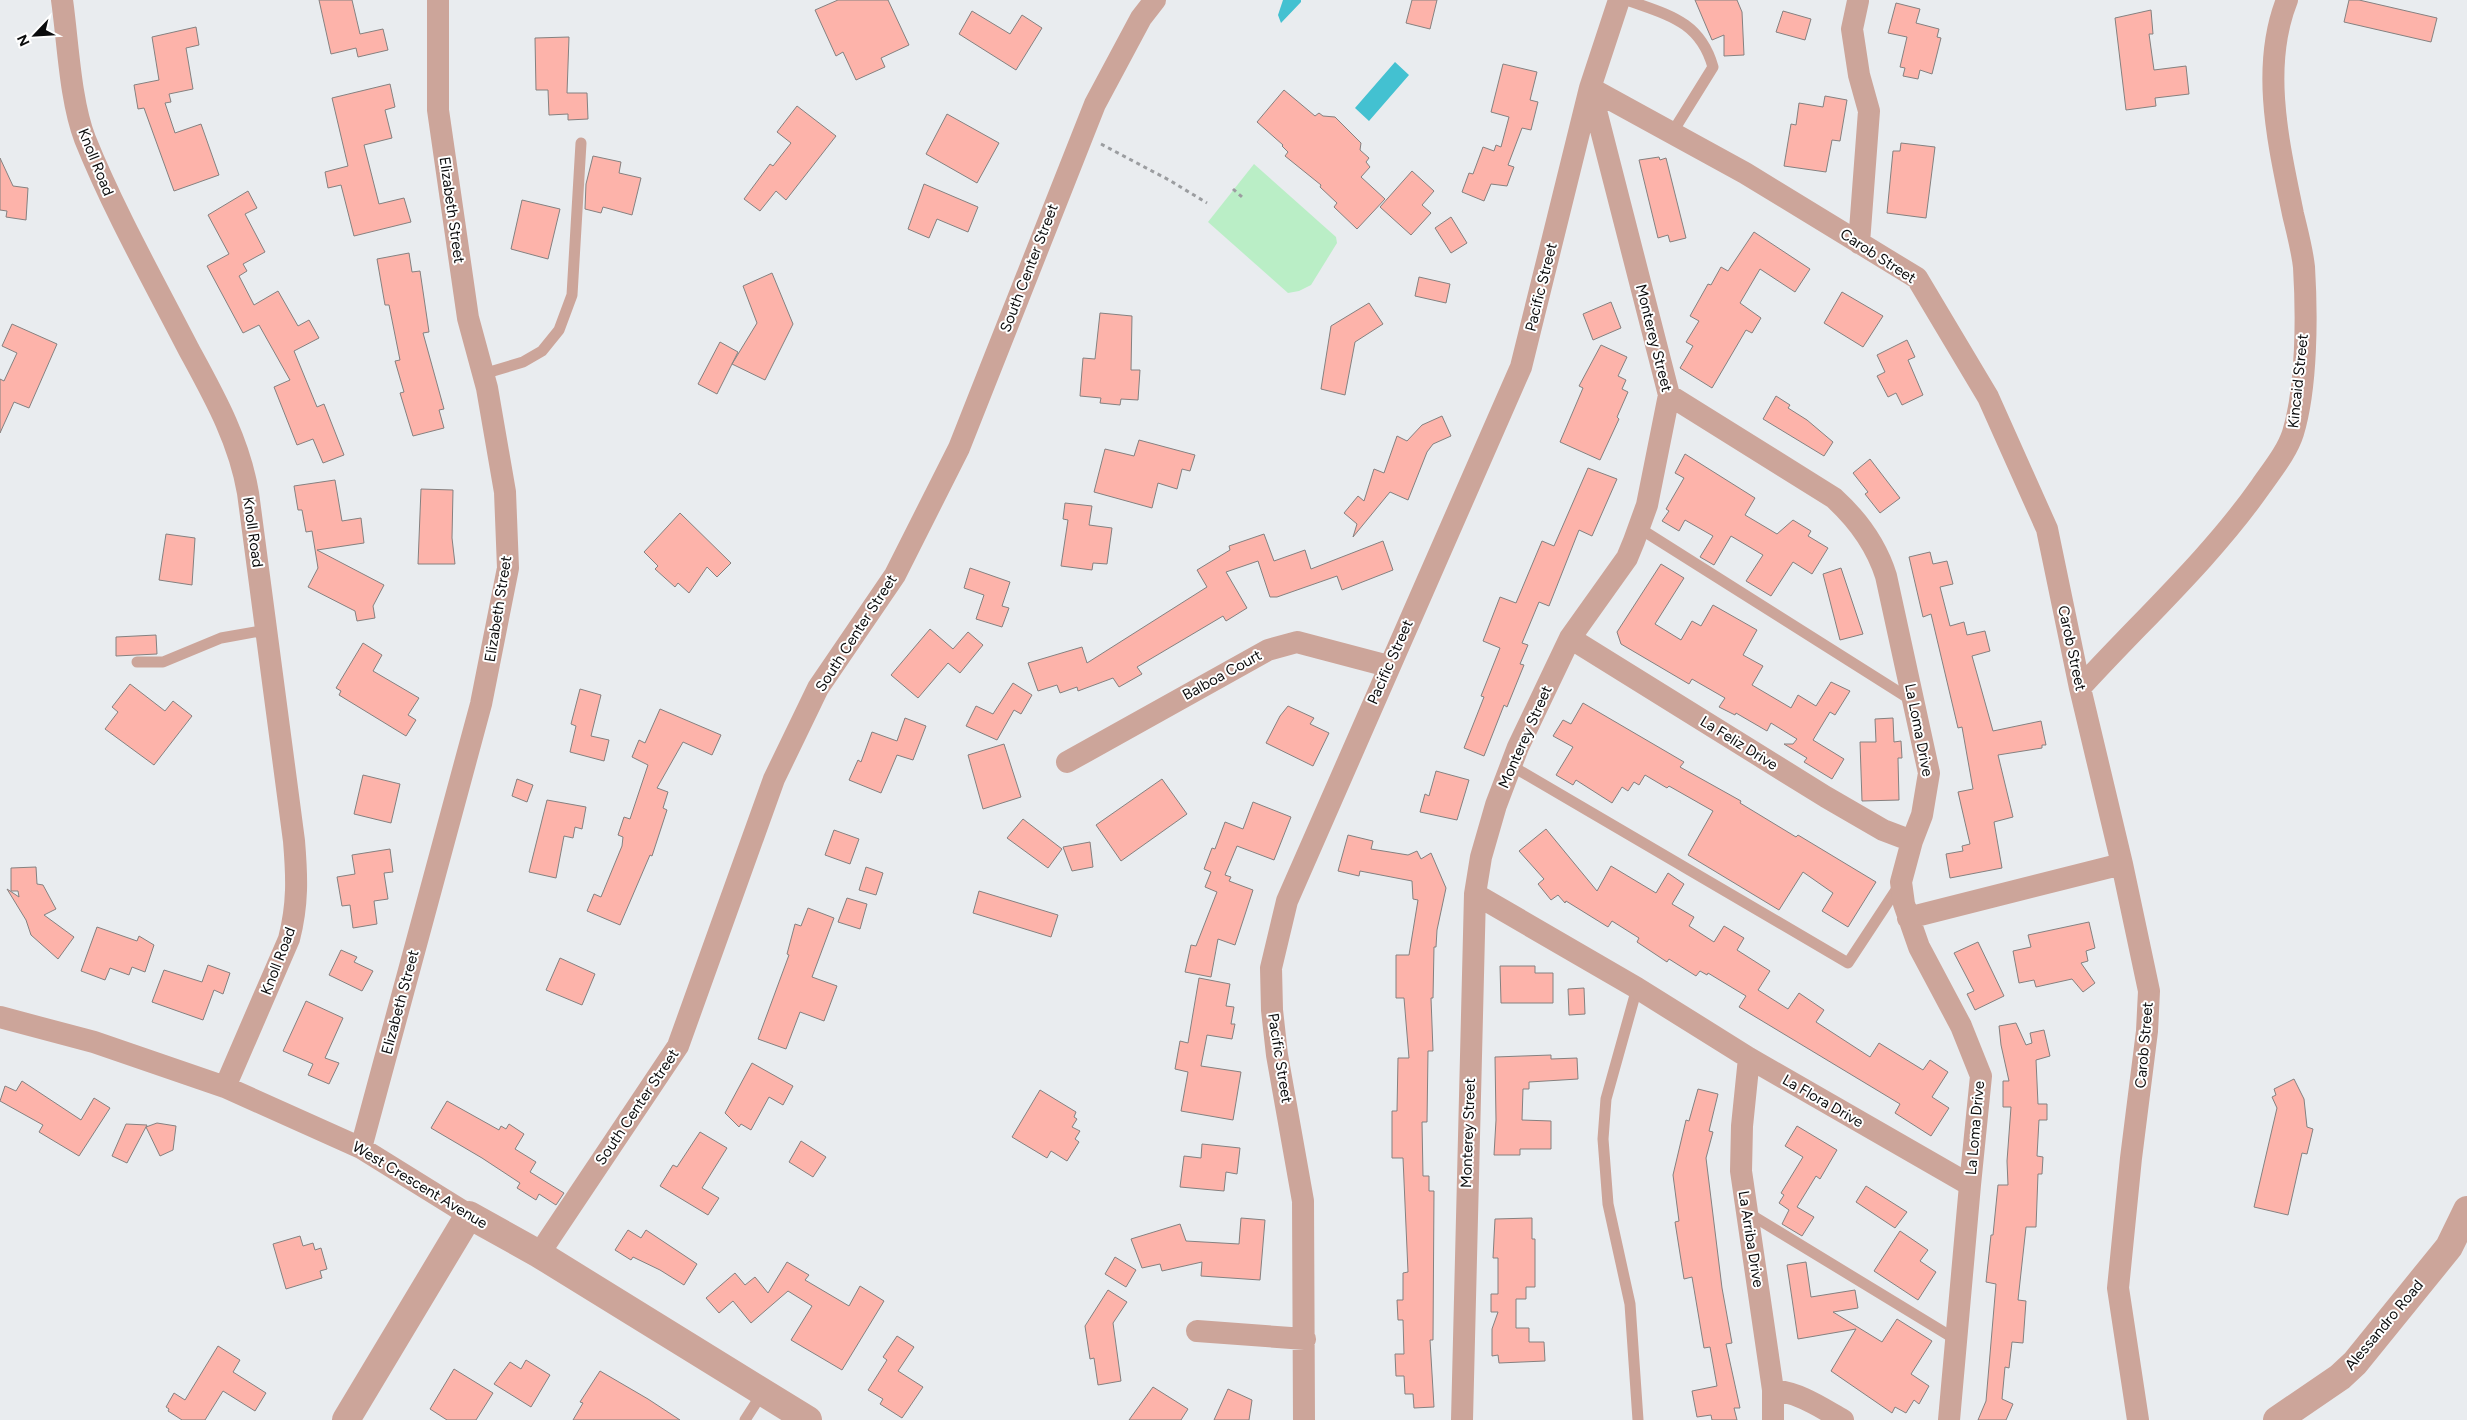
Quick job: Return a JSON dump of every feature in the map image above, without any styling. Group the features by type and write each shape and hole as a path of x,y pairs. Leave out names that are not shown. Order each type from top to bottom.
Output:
{"street":[{"name":"Knoll Road","path":"62,0 76,104 84,137 110,198 226,420 243,464 294,840 298,889 289,939 225,1087"},
{"name":"Elizabeth Street","path":"360,1148 481,704 508,568 505,492 483,374 468,318 438,110 438,0"},
{"name":"South Center Street","path":"539,1254 678,1046 774,779 818,688 894,575 959,448 1095,104 1141,18 1155,0"},
{"name":"Pacific Street","path":"1304,1420 1303,1201 1277,1055 1272,1010 1271,968 1286,901 1521,367 1590,88 1618,0"},
{"path":"1858,0 1852,29 1859,75 1869,111 1859,243"},
{"name":"Kincaid Street","path":"2080,688 2218,543 2280,458 2293,434 2299,406 2304,347 2304,266 2280,150 2273,92 2274,48 2287,0"},
{"name":"Carob Street","path":"1590,88 1745,173 1917,278 1988,397 2047,529 2080,688 2122,864 2149,991 2147,1031 2131,1158 2118,1288 2138,1420"},
{"name":"Monterey Street","path":"1462,1420 1475,894 1481,857 1510,765 1570,638 1627,558 1649,496 1669,395 1590,88"},
{"name":"La Loma Drive","path":"1669,395 1834,498 1851,513 1879,554 1929,773 1924,808 1912,840 1901,882 1908,918 1919,947 1961,1026 1981,1076 1970,1185"},
{"name":"La Feliz Drive","path":"1570,638 1826,797 1883,830 1912,840"},
{"name":"Balboa Court","path":"1067,762 1268,650 1297,642 1388,666"},
{"path":"1908,918 2122,864"},
{"name":"La Flora Drive","path":"1475,894 1637,988 1749,1058 1970,1185"},
{"name":"West Crescent Avenue","path":"0,1017 94,1042 225,1087 360,1148 470,1215 539,1254 808,1420"},
{"name":"La Arriba Drive","path":"1749,1058 1742,1126 1741,1171 1773,1390 1773,1420"},
{"path":"1949,1420 1970,1185"},
{"name":"Alessandro Road","path":"2277,1420 2340,1377 2355,1362 2449,1247 2467,1210"},
{"path":"346,1420 470,1215"},
{"path":"1197,1331 1305,1339"},
{"path":"1773,1390 1790,1392 1807,1399 1843,1420"}],"lane":[{"path":"1627,0 1679,19 1698,33 1710,53 1714,67 1672,133"},
{"path":"483,374 523,362 542,350 559,330 572,295 581,143"},
{"path":"1639,528 1914,702"},
{"path":"137,662 163,662 221,638 266,630"},
{"path":"1510,765 1848,963 1901,882"},
{"path":"1637,988 1606,1099 1603,1139 1608,1204 1630,1304 1638,1420"},
{"path":"1746,1212 1955,1340"},
{"path":"746,1420 763,1392"}],"path":[{"path":"1096,142 1169,180 1207,203"},
{"path":"1233,189 1242,197"}],"green space":[{"path":"1254,164 1336,237 1337,243 1311,285 1299,291 1288,293 1208,222"}],"water":[{"path":"1283,0 1301,0 1301,2 1281,23 1278,15"},
{"path":"1395,62 1409,75 1369,121 1355,108"}],"building":[{"path":"319,0 352,0 360,34 383,29 388,50 358,57 356,48 331,54"},
{"path":"838,0 888,0 909,45 881,58 885,67 856,80 843,52 836,56 815,10"},
{"path":"1412,0 1437,0 1430,29 1406,23"},
{"path":"1695,0 1737,0 1742,12 1744,55 1724,56 1724,35 1712,40"},
{"path":"2349,0 2359,0 2437,18 2431,42 2344,22"},
{"path":"1896,3 1920,9 1916,23 1939,29 1937,37 1941,38 1932,74 1920,70 1918,79 1903,76 1905,68 1900,67 1907,37 1888,33"},
{"path":"2151,10 2153,34 2149,34 2154,70 2186,66 2189,94 2155,98 2156,106 2126,110 2115,18"},
{"path":"972,11 1010,34 1022,15 1042,28 1016,70 959,34"},
{"path":"1783,11 1811,19 1805,40 1776,32"},
{"path":"196,27 199,45 186,48 193,89 169,94 171,102 165,103 175,133 201,124 219,175 174,191 144,108 138,109 134,85 159,80 152,37"},
{"path":"569,37 567,93 587,93 588,119 568,120 568,114 549,115 548,90 536,90 535,38"},
{"path":"1503,64 1537,72 1530,100 1538,102 1531,130 1522,128 1508,165 1514,167 1507,186 1491,184 1484,201 1462,192 1469,173 1473,174 1483,147 1494,151 1496,145 1501,147 1509,117 1491,112"},
{"path":"390,84 395,107 385,110 392,138 364,145 379,204 404,198 411,222 354,236 341,185 328,188 325,172 348,166 332,98"},
{"path":"1284,90 1315,116 1319,113 1323,116 1335,117 1361,143 1360,150 1369,158 1366,162 1370,167 1361,177 1385,199 1357,229 1334,207 1337,203 1320,187 1321,185 1285,156 1288,152 1283,145 1257,122"},
{"path":"1825,96 1847,100 1840,141 1832,140 1826,172 1784,166 1791,124 1796,125 1799,103 1823,107"},
{"path":"797,106 836,136 786,200 776,191 760,211 744,199 770,164 773,166 791,143 777,132"},
{"path":"947,114 999,143 977,183 926,154"},
{"path":"1901,143 1935,147 1926,218 1887,213 1893,151 1900,151"},
{"path":"593,156 621,162 619,173 641,178 632,215 603,207 601,213 585,209 586,184"},
{"path":"1659,157 1660,160 1666,158 1686,238 1670,242 1668,235 1658,238 1639,160"},
{"path":"0,158 13,186 28,188 26,220 6,217 7,211 0,210"},
{"path":"1412,171 1434,191 1422,205 1431,213 1411,235 1380,207"},
{"path":"924,184 978,207 968,232 937,219 929,238 908,229"},
{"path":"248,191 257,208 245,214 265,252 243,264 247,271 239,276 254,305 278,291 298,326 309,320 319,338 294,351 317,407 324,404 344,455 323,463 313,439 297,445 274,387 290,380 259,325 243,333 207,266 229,254 208,215"},
{"path":"522,200 560,209 548,259 511,249"},
{"path":"1451,217 1467,243 1451,253 1435,228"},
{"path":"1754,232 1810,269 1795,292 1760,269 1740,303 1761,318 1752,333 1746,330 1712,388 1680,368 1693,346 1686,342 1699,321 1690,316 1708,284 1711,285 1721,267 1728,271"},
{"path":"409,253 412,272 420,271 429,332 423,333 444,409 439,410 444,428 413,436 400,393 404,392 395,361 400,360 389,305 385,305 377,259"},
{"path":"772,273 793,324 765,380 732,364 757,323 743,286"},
{"path":"1419,277 1450,284 1446,303 1415,296"},
{"path":"1842,292 1883,316 1863,347 1824,323"},
{"path":"1611,302 1621,328 1593,340 1583,314"},
{"path":"1369,303 1383,324 1355,342 1345,395 1321,389 1331,326"},
{"path":"1100,313 1132,316 1131,370 1140,370 1138,400 1121,399 1120,405 1100,403 1101,398 1080,396 1083,358 1095,359"},
{"path":"12,324 57,344 29,408 14,402 0,433 0,379 4,381 17,353 2,346"},
{"path":"1907,340 1915,357 1908,360 1923,395 1902,405 1896,393 1888,397 1877,376 1885,372 1877,355"},
{"path":"720,342 738,352 717,394 698,384"},
{"path":"1601,345 1627,357 1618,376 1626,380 1622,389 1628,392 1617,417 1619,419 1600,460 1560,442 1583,388 1579,386"},
{"path":"1776,396 1790,405 1788,408 1807,420 1833,442 1824,456 1763,419"},
{"path":"1442,416 1451,436 1433,444 1427,452 1408,500 1390,492 1353,537 1357,524 1344,513 1358,496 1364,501 1374,469 1384,473 1397,436 1407,441 1422,425"},
{"path":"1139,440 1195,455 1190,471 1182,469 1177,489 1158,483 1152,508 1094,492 1105,449 1134,456"},
{"path":"1685,454 1755,498 1745,515 1777,534 1793,520 1811,531 1808,536 1828,548 1812,574 1793,562 1771,596 1746,581 1763,555 1731,536 1714,565 1700,557 1713,536 1685,520 1679,531 1662,521 1669,511 1666,509 1684,478 1675,473"},
{"path":"1870,459 1900,498 1880,513 1865,494 1868,492 1853,473"},
{"path":"1588,468 1617,479 1592,536 1579,530 1549,606 1539,602 1522,643 1528,645 1520,664 1524,665 1507,707 1504,705 1484,756 1464,748 1484,697 1481,696 1500,648 1483,641 1500,597 1516,603 1542,541 1554,546"},
{"path":"335,480 342,521 361,518 364,543 317,550 384,585 373,606 375,618 357,621 355,611 308,587 318,568 312,531 306,532 302,510 298,510 294,486"},
{"path":"421,489 453,490 452,538 455,564 418,564"},
{"path":"1065,503 1092,506 1089,525 1112,528 1107,564 1093,563 1092,570 1061,566 1068,520 1063,519"},
{"path":"680,513 731,563 717,577 707,567 689,593 678,583 675,587 655,569 658,566 644,552"},
{"path":"166,534 195,538 192,585 159,580"},
{"path":"1264,534 1274,561 1305,550 1311,569 1383,541 1393,570 1342,590 1337,576 1277,597 1270,597 1258,561 1226,572 1247,608 1226,621 1223,616 1137,667 1142,674 1119,687 1113,678 1078,691 1077,687 1060,693 1057,685 1038,691 1028,663 1082,647 1087,663 1207,587 1197,570 1230,550 1229,546"},
{"path":"1930,552 1933,564 1947,561 1953,584 1940,587 1950,626 1964,622 1967,635 1985,631 1990,651 1972,656 1993,731 2041,721 2046,745 2042,745 2042,748 1998,755 2013,817 1994,822 2002,868 1950,878 1946,854 1963,851 1962,846 1970,844 1958,792 1973,789 1962,727 1958,728 1931,614 1923,617 1909,557"},
{"path":"1661,564 1684,578 1655,624 1681,640 1692,621 1701,626 1713,605 1757,630 1743,655 1763,666 1752,685 1791,708 1798,695 1816,706 1831,682 1850,691 1835,715 1830,712 1813,740 1844,759 1832,779 1804,762 1807,758 1784,744 1793,744 1797,739 1771,723 1767,731 1736,713 1735,715 1719,707 1725,698 1692,679 1689,684 1621,644 1617,632"},
{"path":"970,568 1010,582 1002,606 1009,608 1002,627 976,619 984,595 964,588"},
{"path":"1841,568 1863,634 1840,640 1823,574"},
{"path":"930,629 953,649 968,632 983,645 960,673 948,663 918,698 891,675"},
{"path":"156,635 157,654 116,656 116,637"},
{"path":"363,643 382,655 373,671 419,698 408,715 416,720 406,736 339,695 341,691 336,688"},
{"path":"1013,683 1032,695 1021,714 1014,710 997,740 966,726 976,706 993,714"},
{"path":"130,684 165,711 173,701 192,716 154,765 105,729 118,712 112,707"},
{"path":"580,689 601,695 591,736 609,740 604,761 570,752 576,726 571,724"},
{"path":"1583,703 1684,762 1680,767 1741,801 1740,803 1796,837 1798,835 1876,882 1848,927 1822,911 1833,893 1803,872 1779,910 1688,855 1713,811 1669,786 1667,788 1645,775 1639,785 1634,782 1628,791 1622,787 1612,803 1576,780 1573,785 1556,775 1573,747 1553,736 1563,720 1571,724"},
{"path":"1288,706 1314,718 1310,724 1329,733 1313,766 1266,743 1280,716"},
{"path":"660,709 721,735 712,755 683,742 657,788 668,792 663,808 667,810 652,856 650,855 620,925 587,911 594,894 601,897 622,846 623,837 618,835 624,817 630,819 648,765 632,757 639,740 645,743"},
{"path":"905,718 926,726 913,760 897,755 881,793 849,780 858,760 861,762 872,732 897,741"},
{"path":"1893,718 1894,742 1901,741 1902,758 1898,758 1899,800 1862,801 1860,742 1876,742 1875,719"},
{"path":"1004,744 1021,797 983,809 968,755"},
{"path":"1436,771 1469,780 1457,820 1420,812 1425,794 1429,796"},
{"path":"363,775 400,784 391,823 354,814"},
{"path":"517,779 533,785 527,802 512,796"},
{"path":"1162,779 1187,814 1121,861 1096,825"},
{"path":"547,800 586,807 582,829 575,827 573,838 564,836 556,878 529,872"},
{"path":"1253,802 1291,817 1274,860 1237,846 1225,875 1231,877 1229,881 1253,890 1235,945 1218,939 1211,977 1185,972 1191,945 1196,946 1217,892 1205,887 1211,872 1204,869 1212,848 1215,849 1225,822 1243,829"},
{"path":"1023,819 1062,849 1048,868 1007,838"},
{"path":"1546,829 1597,891 1611,866 1656,893 1668,873 1684,884 1672,904 1694,917 1689,926 1714,942 1724,926 1744,938 1737,950 1770,971 1758,990 1788,1009 1799,993 1824,1010 1816,1022 1870,1057 1879,1043 1923,1070 1930,1060 1948,1072 1932,1097 1949,1108 1931,1136 1895,1113 1900,1104 1739,1007 1746,996 1708,973 1707,975 1700,971 1696,976 1669,959 1667,962 1637,942 1639,938 1612,921 1608,927 1566,901 1565,903 1558,895 1551,900 1538,884 1544,879 1519,851"},
{"path":"834,830 859,839 850,864 825,855"},
{"path":"1348,835 1373,841 1371,849 1408,855 1417,851 1421,859 1431,853 1446,888 1437,930 1436,947 1434,947 1433,998 1431,998 1433,1051 1428,1051 1427,1122 1422,1122 1423,1176 1429,1176 1429,1191 1434,1191 1433,1340 1430,1340 1434,1407 1414,1408 1413,1394 1405,1394 1404,1376 1396,1376 1395,1354 1404,1354 1403,1320 1398,1320 1397,1300 1403,1300 1403,1273 1408,1272 1403,1158 1392,1158 1392,1111 1397,1111 1398,1058 1409,1058 1404,998 1396,998 1396,955 1409,955 1418,900 1413,899 1412,881 1360,871 1359,876 1338,871"},
{"path":"1090,842 1093,867 1072,871 1063,847"},
{"path":"390,849 393,872 384,873 388,899 374,901 377,924 353,928 350,905 342,906 337,877 355,874 352,855"},
{"path":"36,867 37,884 43,885 56,909 44,915 74,937 58,959 31,935 26,920 7,889 19,897 18,891 11,891 11,868"},
{"path":"866,867 883,873 876,895 859,890"},
{"path":"979,891 1058,915 1051,937 973,913"},
{"path":"847,898 867,904 860,929 838,922"},
{"path":"808,908 834,918 812,977 837,986 824,1021 800,1012 786,1049 758,1039 789,955 787,954 795,924 801,926"},
{"path":"2089,922 2095,948 2086,951 2088,961 2081,963 2095,983 2083,992 2072,979 2036,987 2034,980 2019,983 2013,951 2031,947 2028,935"},
{"path":"97,927 137,941 139,936 154,945 145,972 132,967 129,975 110,968 105,980 81,971"},
{"path":"1978,942 2004,996 1975,1010 1967,994 1974,991 1954,953"},
{"path":"341,950 357,957 354,962 373,971 362,991 329,975"},
{"path":"560,958 595,974 582,1005 546,990"},
{"path":"208,965 230,973 223,994 214,990 203,1020 152,1002 164,970 202,982"},
{"path":"1500,966 1535,966 1535,973 1553,973 1553,1003 1501,1003"},
{"path":"1199,978 1230,984 1226,1006 1234,1007 1231,1024 1235,1024 1232,1039 1207,1035 1201,1066 1241,1072 1233,1120 1181,1111 1188,1072 1175,1069 1180,1041 1188,1043"},
{"path":"1584,988 1585,1014 1569,1015 1568,989"},
{"path":"306,1001 343,1018 325,1058 339,1063 329,1084 308,1075 313,1064 283,1051"},
{"path":"2016,1023 2026,1045 2032,1043 2030,1033 2044,1030 2050,1056 2036,1060 2038,1104 2047,1104 2047,1120 2039,1120 2037,1156 2043,1157 2042,1174 2038,1174 2036,1227 2026,1227 2018,1300 2026,1301 2023,1343 2012,1342 2009,1368 2005,1367 2002,1399 2013,1404 2006,1420 1978,1420 1986,1401 1996,1284 1986,1282 1991,1235 1993,1235 1998,1185 2008,1185 2007,1161 2011,1107 2003,1107 2003,1081 2009,1081 1999,1026"},
{"path":"1551,1055 1551,1059 1577,1058 1578,1079 1529,1082 1529,1089 1523,1089 1522,1120 1551,1121 1551,1149 1520,1149 1520,1155 1494,1155 1496,1120 1495,1057"},
{"path":"752,1063 793,1086 783,1105 769,1097 751,1130 741,1124 739,1127 725,1113"},
{"path":"2294,1079 2304,1099 2307,1127 2313,1129 2307,1154 2302,1153 2288,1215 2254,1207 2277,1108 2272,1097 2276,1095 2274,1089"},
{"path":"22,1081 81,1120 94,1098 110,1108 79,1156 39,1132 43,1125 0,1101 5,1086 16,1091"},
{"path":"1698,1089 1718,1094 1709,1131 1713,1132 1706,1158 1722,1288 1732,1343 1726,1344 1740,1408 1734,1408 1737,1420 1712,1420 1711,1415 1697,1417 1692,1391 1717,1386 1710,1347 1704,1348 1692,1277 1684,1279 1675,1222 1679,1221 1673,1175 1686,1120 1689,1121"},
{"path":"1040,1090 1076,1112 1074,1117 1077,1119 1072,1127 1080,1131 1075,1139 1079,1142 1067,1161 1051,1151 1047,1158 1012,1137"},
{"path":"447,1101 499,1130 501,1126 506,1129 509,1124 524,1134 515,1149 536,1162 530,1172 564,1193 556,1205 539,1194 536,1200 517,1188 520,1183 431,1128"},
{"path":"157,1123 176,1126 173,1150 160,1156 146,1127"},
{"path":"126,1124 147,1125 127,1163 112,1156"},
{"path":"1797,1126 1837,1150 1820,1179 1816,1176 1797,1207 1814,1217 1802,1236 1782,1224 1789,1210 1779,1203 1784,1195 1781,1193 1803,1157 1785,1146"},
{"path":"700,1132 727,1148 702,1188 719,1198 708,1215 660,1186 673,1165 677,1167"},
{"path":"801,1141 826,1157 813,1177 789,1162"},
{"path":"1202,1144 1240,1148 1237,1174 1226,1172 1224,1191 1180,1187 1184,1156 1201,1158"},
{"path":"1866,1186 1907,1212 1895,1228 1856,1202"},
{"path":"1241,1218 1265,1220 1260,1280 1201,1276 1202,1262 1162,1271 1160,1264 1142,1268 1131,1239 1180,1224 1186,1241 1239,1244"},
{"path":"1532,1218 1532,1239 1535,1239 1535,1287 1526,1287 1526,1299 1516,1299 1516,1328 1529,1328 1529,1342 1544,1342 1545,1361 1499,1363 1498,1355 1492,1356 1492,1329 1498,1312 1491,1312 1491,1294 1498,1294 1498,1258 1493,1258 1495,1219"},
{"path":"628,1230 641,1238 646,1230 697,1264 684,1285 660,1270 633,1257 631,1260 615,1250"},
{"path":"1900,1231 1928,1250 1920,1261 1936,1272 1918,1300 1874,1271"},
{"path":"300,1236 303,1246 313,1243 315,1250 321,1248 327,1269 320,1271 322,1278 286,1289 273,1244"},
{"path":"1115,1257 1136,1270 1126,1287 1105,1274"},
{"path":"787,1262 809,1275 805,1280 849,1306 860,1286 884,1301 842,1370 791,1340 812,1306 788,1291 751,1323 733,1301 719,1313 706,1298 735,1273 745,1285 755,1277 768,1293"},
{"path":"1806,1262 1811,1297 1855,1290 1858,1308 1833,1312 1882,1342 1897,1319 1932,1341 1911,1374 1929,1386 1919,1404 1914,1400 1906,1413 1895,1407 1892,1413 1831,1371 1856,1329 1798,1339 1787,1265"},
{"path":"1108,1290 1127,1302 1113,1323 1121,1381 1098,1385 1094,1358 1090,1359 1085,1326"},
{"path":"897,1336 914,1347 898,1371 923,1387 902,1418 880,1404 883,1399 868,1390 887,1360 883,1357"},
{"path":"218,1346 240,1360 233,1372 266,1393 255,1411 223,1391 205,1420 182,1420 168,1411 169,1409 166,1407 174,1393 185,1400"},
{"path":"526,1360 550,1375 531,1407 494,1384 510,1362 521,1369"},
{"path":"454,1369 493,1393 476,1420 447,1420 430,1409"},
{"path":"600,1371 680,1420 573,1420 583,1403 580,1402"},
{"path":"1153,1387 1188,1409 1181,1420 1129,1420"},
{"path":"1228,1389 1252,1400 1249,1420 1214,1420"}]}
